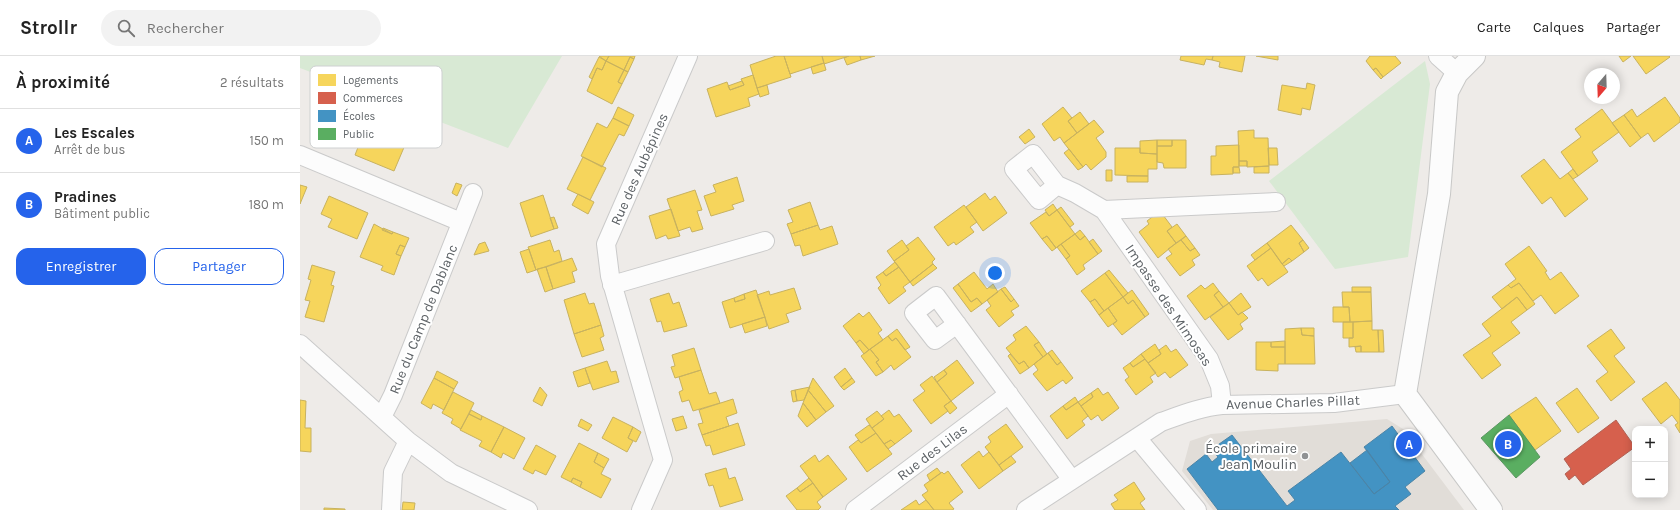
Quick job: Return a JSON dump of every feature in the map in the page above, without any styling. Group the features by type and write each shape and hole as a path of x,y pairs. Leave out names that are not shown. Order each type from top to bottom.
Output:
{"street":[{"name":"Rue des Aubépines","path":"641,510 663,460 612,285 606,244 689,56"},
{"path":"1438,56 1457,73"},
{"path":"1474,56 1457,73 1447,92 1439,194 1405,394 1490,510"},
{"path":"300,155 461,222"},
{"name":"Impasse des Mimosas","path":"1057,185 1074,192 1104,210 1209,359 1220,386 1222,405"},
{"name":"Rue du Camp de Dablanc","path":"382,416 393,395 473,193"},
{"path":"1104,210 1276,202"},
{"path":"612,285 765,241"},
{"path":"957,324 1072,480"},
{"path":"300,344 382,416 408,441 451,473 528,510"},
{"name":"Rue des Lilas","path":"855,510 1009,394"},
{"name":"Avenue Charles Pillat","path":"1026,510 1161,422 1210,406 1334,403 1405,394"},
{"path":"1137,438 1197,510"},
{"path":"391,510 393,472 408,441"}],"shaded area":[{"name":"École primaire Jean Moulin","path":"1387,419 1403,429 1464,510 1213,510 1182,471 1190,441 1211,434"}],"green space":[{"path":"300,56 562,56 508,148 442,123 442,66 310,66 310,72 300,68"},
{"path":"1425,61 1430,84 1408,257 1335,269 1269,181"}],"building: Logements":[{"path":"599,56 609,56 606,61"},
{"path":"609,56 635,56 634,59 630,57 624,70 606,61"},
{"path":"776,56 784,56 791,77 757,88 750,65"},
{"path":"784,56 822,56 824,63 790,74"},
{"path":"822,56 849,56 824,64"},
{"path":"849,56 860,56 861,60 847,65 844,58"},
{"path":"860,56 875,56 861,60"},
{"path":"1181,56 1213,56 1212,60 1206,59 1204,65 1180,60"},
{"path":"1213,56 1245,56 1242,72 1219,67 1220,62 1212,60"},
{"path":"1256,56 1278,56 1278,60"},
{"path":"1370,56 1395,56 1401,63 1383,77 1376,68 1373,70 1366,61"},
{"path":"1619,56 1631,56 1623,62"},
{"path":"1633,56 1669,56 1670,57 1646,74"},
{"path":"599,57 606,61 602,70 597,68 592,79 589,77"},
{"path":"630,57 634,59 628,72 624,70"},
{"path":"606,61 624,70 618,82 622,84 612,104 587,91 597,68 602,70"},
{"path":"824,63 826,70 813,74 811,67"},
{"path":"1376,68 1383,77 1381,79 1373,70"},
{"path":"624,70 628,72 622,84 618,82"},
{"path":"753,75 759,94 748,98 750,106 716,117 707,89 727,82 730,90 744,85 741,79"},
{"path":"742,81 744,85 730,90 728,86"},
{"path":"1307,83 1315,85 1310,110 1302,108 1301,115 1278,110 1282,85 1306,89"},
{"path":"767,85 769,94 760,97 757,88"},
{"path":"1665,97 1680,118 1680,122 1654,142 1648,133 1641,138 1624,115 1632,109 1637,117"},
{"path":"618,107 634,115 629,126 613,118"},
{"path":"1063,107 1072,118 1068,121 1077,133 1064,143 1060,137 1054,141 1042,124"},
{"path":"1602,109 1619,132 1592,152 1598,161 1578,176 1561,152 1581,137 1575,129"},
{"path":"1080,112 1089,124 1077,133 1068,121"},
{"path":"1624,115 1641,138 1630,147 1612,123"},
{"path":"613,118 629,126 624,136 619,134 602,167 581,156 597,123 607,128"},
{"path":"1094,120 1104,132 1096,138 1106,152 1106,157 1091,170 1086,164 1083,167 1064,143"},
{"path":"1029,129 1035,137 1025,144 1019,137"},
{"path":"1254,130 1254,138 1268,138 1269,166 1247,167 1247,161 1239,161 1238,131"},
{"path":"1157,140 1172,140 1172,146 1157,146"},
{"path":"1157,140 1157,154 1140,153 1140,141"},
{"path":"1172,140 1186,140 1186,168 1164,168 1163,163 1157,162 1157,146 1172,146"},
{"path":"1239,145 1239,167 1233,167 1233,174 1211,175 1211,156 1216,156 1216,146"},
{"path":"358,148 404,148 394,171 355,155"},
{"path":"1115,148 1140,148 1140,153 1157,154 1157,169 1148,169 1148,176 1115,175"},
{"path":"1268,148 1277,148 1278,165 1269,165"},
{"path":"1069,149 1083,167 1078,170 1064,153"},
{"path":"583,157 606,168 590,200 567,189"},
{"path":"1544,159 1560,179 1568,173 1588,199 1565,217 1551,197 1542,204 1521,176"},
{"path":"1239,161 1247,161 1247,166 1239,166"},
{"path":"1269,166 1269,173 1254,173 1254,167"},
{"path":"1233,167 1239,167 1240,173 1233,173"},
{"path":"1573,169 1578,176 1573,179 1568,173"},
{"path":"1106,170 1112,170 1112,181 1106,181"},
{"path":"1127,176 1148,176 1148,182 1127,182"},
{"path":"737,177 744,201 732,205 734,209 711,216 704,196 716,192 713,185"},
{"path":"456,183 462,185 457,196 452,193"},
{"path":"300,185 307,187 300,204"},
{"path":"695,190 702,210 697,211 703,229 692,232 690,227 678,231 667,199"},
{"path":"985,193 990,200 995,196 1007,213 983,231 966,207"},
{"path":"578,194 594,202 588,214 572,205"},
{"path":"543,195 554,229 531,237 520,203"},
{"path":"329,196 368,213 357,239 328,227 332,219 321,214"},
{"path":"810,202 818,225 791,234 787,224 793,222 788,210"},
{"path":"1053,204 1057,210 1049,216 1045,210"},
{"path":"964,205 977,222 970,227 974,232 956,245 954,242 948,246 934,227"},
{"path":"1061,207 1074,224 1070,227 1057,210"},
{"path":"671,209 680,236 668,239 666,235 656,239 649,216"},
{"path":"1057,210 1075,234 1056,248 1047,236 1042,239 1030,223 1046,212 1049,216"},
{"path":"1160,211 1172,227 1167,231 1176,243 1158,258 1139,232 1149,224 1147,221"},
{"path":"554,217 558,228 554,229 550,218"},
{"path":"374,224 392,234 393,232 409,238 405,247 400,245 396,254 401,256 394,275 381,270 383,266 360,257"},
{"path":"1177,224 1186,236 1176,243 1167,231"},
{"path":"818,225 820,230 832,226 838,244 803,256 800,245 795,246 791,234"},
{"path":"1291,225 1303,240 1299,243 1304,252 1292,261 1289,258 1282,264 1267,243"},
{"path":"383,228 393,232 392,234 382,230"},
{"path":"1080,230 1085,236 1080,240 1075,234"},
{"path":"1075,234 1080,240 1085,236 1098,254 1083,265 1085,269 1077,275 1066,259 1070,256 1061,244"},
{"path":"1047,236 1056,248 1052,251 1042,239"},
{"path":"1186,236 1195,248 1190,251 1181,240"},
{"path":"918,237 935,259 932,262 933,264 910,282 894,261 909,250 906,246"},
{"path":"1093,239 1102,251 1098,254 1089,242"},
{"path":"550,240 554,252 559,250 562,261 536,270 528,247"},
{"path":"902,240 909,250 894,261 887,251"},
{"path":"1181,240 1190,251 1195,248 1200,255 1192,260 1195,265 1180,276 1166,258 1172,254 1168,249"},
{"path":"1303,240 1309,248 1304,252 1299,243"},
{"path":"485,242 489,251 474,255 479,244"},
{"path":"1267,243 1271,248 1255,260 1251,255"},
{"path":"1061,244 1070,256 1066,259 1057,247"},
{"path":"400,245 405,247 401,256 396,254"},
{"path":"1529,246 1547,271 1545,272 1550,280 1561,272 1579,296 1555,314 1541,295 1533,301 1519,283 1511,288 1508,285 1516,279 1505,264"},
{"path":"1271,248 1288,272 1268,286 1262,278 1258,281 1247,266"},
{"path":"529,249 536,270 527,273 520,252"},
{"path":"572,258 577,270 572,272 575,282 553,289 546,267"},
{"path":"1289,258 1292,261 1284,266 1282,264"},
{"path":"895,262 899,267 886,276 883,272"},
{"path":"933,264 937,268 913,286 910,282"},
{"path":"312,265 335,272 331,285 334,286 324,322 305,317 310,301 305,300 311,280 308,279"},
{"path":"546,267 553,289 545,292 537,269"},
{"path":"899,267 910,282 903,287 906,291 889,304 878,288 881,285 876,277 883,272 886,276"},
{"path":"1109,270 1128,293 1123,297 1105,273"},
{"path":"974,272 987,289 993,284 998,292 982,304 977,298 971,302 958,284"},
{"path":"1105,273 1123,297 1104,311 1095,299 1090,302 1081,291"},
{"path":"1213,283 1219,291 1214,295 1223,307 1205,320 1187,296 1201,285 1205,289"},
{"path":"1519,283 1535,304 1527,310 1517,297 1502,309 1492,297 1508,285 1511,288"},
{"path":"958,284 971,302 977,298 982,304 971,312 953,288"},
{"path":"1005,287 1014,299 1011,302 1001,289"},
{"path":"1352,287 1371,287 1371,292 1352,292"},
{"path":"794,288 801,309 786,314 789,322 769,329 757,295 769,291 770,295"},
{"path":"1001,289 1011,302 1014,299 1019,306 1011,311 1014,315 999,327 986,310 991,306 987,300"},
{"path":"756,290 765,317 730,328 722,302 734,298 735,302 745,299 744,294"},
{"path":"1132,290 1149,314 1145,317 1133,300 1128,304 1123,297"},
{"path":"1219,291 1229,303 1223,307 1214,295"},
{"path":"1342,292 1371,292 1372,321 1350,322 1349,307 1343,307"},
{"path":"585,293 589,304 594,303 601,325 574,334 564,300"},
{"path":"669,293 673,304 679,302 687,326 664,332 661,321 657,322 650,299"},
{"path":"1241,293 1251,307 1238,315 1229,303"},
{"path":"744,294 745,299 735,302 734,298"},
{"path":"1123,297 1128,304 1133,300 1145,317 1122,335 1113,324 1117,321 1108,308"},
{"path":"1517,297 1527,310 1511,322 1520,333 1492,353 1501,365 1482,379 1463,355 1491,336 1482,324"},
{"path":"1095,299 1104,311 1099,315 1090,302"},
{"path":"1229,303 1238,315 1242,312 1248,318 1240,324 1243,329 1228,340 1210,317"},
{"path":"1333,307 1349,307 1350,322 1333,322"},
{"path":"1108,308 1117,321 1108,327 1099,315"},
{"path":"869,312 882,330 878,333 883,340 869,350 860,340 856,343 843,326 859,313 863,317"},
{"path":"765,317 767,326 745,333 742,324"},
{"path":"1372,321 1372,330 1378,330 1379,352 1361,352 1361,346 1349,347 1349,338 1353,338 1353,322"},
{"path":"1343,322 1353,322 1353,338 1343,338"},
{"path":"601,325 604,336 600,338 604,350 582,357 574,334"},
{"path":"1026,326 1039,342 1034,345 1043,357 1029,368 1024,361 1019,364 1006,348 1016,340 1013,335"},
{"path":"1301,328 1302,335 1314,336 1315,364 1285,364 1285,329"},
{"path":"1301,328 1314,328 1314,336 1302,335"},
{"path":"897,329 910,347 905,350 896,338 892,341 888,336"},
{"path":"1611,329 1625,348 1614,356 1635,382 1611,401 1596,381 1608,372 1587,346"},
{"path":"1378,330 1383,330 1384,352 1379,352"},
{"path":"888,336 892,341 896,338 911,357 894,370 891,365 883,372 876,362 879,360 870,349"},
{"path":"860,340 869,350 864,354 856,343"},
{"path":"1285,341 1285,347 1271,347 1271,342"},
{"path":"1039,342 1047,354 1043,357 1034,345"},
{"path":"1256,342 1271,342 1271,347 1285,347 1285,364 1278,364 1278,371 1256,370"},
{"path":"1155,344 1161,354 1148,363 1141,354"},
{"path":"1166,345 1171,352 1176,349 1188,365 1170,378 1165,372 1158,377 1148,363 1161,354 1159,350"},
{"path":"1361,346 1361,352 1356,352 1355,347"},
{"path":"694,348 701,370 675,378 671,367 675,366 672,355"},
{"path":"870,349 879,360 876,362 883,372 876,376 861,356"},
{"path":"1052,350 1061,362 1057,365 1048,353"},
{"path":"1048,353 1057,365 1061,362 1073,378 1066,384 1063,380 1047,391 1033,374 1038,370 1034,364"},
{"path":"1010,354 1019,364 1024,361 1029,368 1020,374 1008,356"},
{"path":"1141,354 1145,359 1133,367 1130,363"},
{"path":"1145,359 1156,373 1150,377 1153,382 1136,395 1125,380 1129,377 1123,368 1130,363 1133,367"},
{"path":"957,360 974,383 951,401 937,382 947,374 944,370"},
{"path":"607,361 611,372 616,371 619,382 593,390 585,368"},
{"path":"585,368 590,383 578,387 573,372"},
{"path":"845,368 852,378 841,387 834,377"},
{"path":"701,370 709,394 716,392 720,403 693,411 689,400 682,402 679,392 683,390 679,377"},
{"path":"944,370 947,374 937,382 934,377"},
{"path":"437,371 458,382 454,389 434,378"},
{"path":"932,376 951,401 944,406 948,411 931,424 913,400 925,391 920,385"},
{"path":"434,378 454,389 444,410 433,404 431,409 421,403"},
{"path":"813,378 834,406 826,412 808,390"},
{"path":"852,378 855,382 844,390 841,387"},
{"path":"1666,382 1680,400 1680,433 1675,425 1678,423 1672,415 1661,424 1642,399"},
{"path":"540,387 547,395 542,406 533,401"},
{"path":"810,387 804,400 797,401 795,390"},
{"path":"1098,388 1103,395 1108,392 1119,408 1102,421 1098,415 1091,420 1081,406 1093,397 1091,393"},
{"path":"1577,388 1599,418 1578,433 1556,403"},
{"path":"795,390 797,401 793,402 791,391"},
{"path":"808,390 826,412 816,420 803,403"},
{"path":"453,392 474,403 461,429 451,423 453,419 442,413"},
{"path":"1091,393 1093,397 1081,406 1078,402"},
{"path":"1075,397 1078,402 1066,410 1063,406"},
{"path":"1536,397 1561,431 1535,450 1509,415"},
{"path":"733,399 737,413 726,417 729,426 702,435 698,424 703,423 699,410"},
{"path":"300,400 306,401 305,428 311,428 311,452 300,451"},
{"path":"951,401 957,408 950,414 944,406"},
{"path":"1078,402 1088,416 1082,421 1085,425 1067,439 1050,416 1063,406 1066,410"},
{"path":"803,403 816,420 807,427 798,416"},
{"path":"471,410 482,416 481,420 469,414"},
{"path":"889,410 894,417 899,414 912,431 895,444 891,440 884,444 872,428 884,419 881,416"},
{"path":"877,411 884,419 872,428 866,419"},
{"path":"469,414 481,420 482,416 504,427 491,452 479,446 482,441 460,430"},
{"path":"683,416 687,428 676,431 672,419"},
{"path":"613,417 633,427 628,438 633,441 627,452 602,438"},
{"path":"581,419 592,425 588,431 578,426"},
{"path":"738,423 745,445 713,455 710,445 706,446 702,435"},
{"path":"1006,424 1023,447 999,465 985,447 991,442 988,437"},
{"path":"869,425 876,433 861,443 855,435"},
{"path":"504,427 525,438 514,459 503,453 501,458 491,452"},
{"path":"633,427 641,432 636,442 628,438"},
{"path":"876,433 892,454 867,472 849,447 858,440 861,443"},
{"path":"891,440 895,444 888,449 884,444"},
{"path":"579,443 598,453 594,462 604,468 601,474 611,479 601,498 580,487 582,482 573,478 571,482 561,477"},
{"path":"536,445 556,456 546,475 535,470 533,474 523,469"},
{"path":"979,451 983,457 989,452 1003,471 979,489 961,465"},
{"path":"598,453 609,459 604,468 594,462"},
{"path":"815,455 819,462 828,455 847,479 823,497 800,466"},
{"path":"1011,456 1016,462 1003,471 999,465"},
{"path":"726,468 729,479 735,477 743,500 720,507 713,485 709,486 705,474"},
{"path":"937,468 941,473 930,481 927,475"},
{"path":"948,471 963,492 949,503 954,509 934,510 922,495 928,491 924,485 942,472 944,474"},
{"path":"573,478 582,482 580,487 571,482"},
{"path":"809,478 813,483 800,492 797,488"},
{"path":"1134,482 1145,499 1140,503 1145,510 1115,510 1111,504 1118,500 1114,495"},
{"path":"813,483 823,497 817,502 821,507 818,510 797,510 786,496 797,488 800,492"},
{"path":"916,500 919,505 926,500 934,510 901,510"},
{"path":"403,502 415,503 414,510 402,510"},
{"path":"324,508 345,509 345,510 324,510"}],"building: Commerces":[{"path":"1616,420 1632,443 1632,449 1583,485 1575,475 1569,480 1565,474 1571,469 1564,459"}],"building: Écoles":[{"path":"1392,426 1425,471 1405,487 1411,494 1395,506 1399,510 1218,510 1187,469 1206,454 1212,462 1218,457 1212,449 1232,435 1287,506 1295,500 1288,491 1341,452 1374,494 1390,482 1364,447"},
{"path":"1367,450 1390,482 1374,494 1350,463"}],"building: Public":[{"path":"1509,415 1540,457 1516,478 1481,438"}],"place":[{"name":"Les Escales","path":"1409,444"},
{"name":"Pradines","path":"1508,444"},
{"name":"École primaire Jean Moulin","path":"1305,456"}]}
